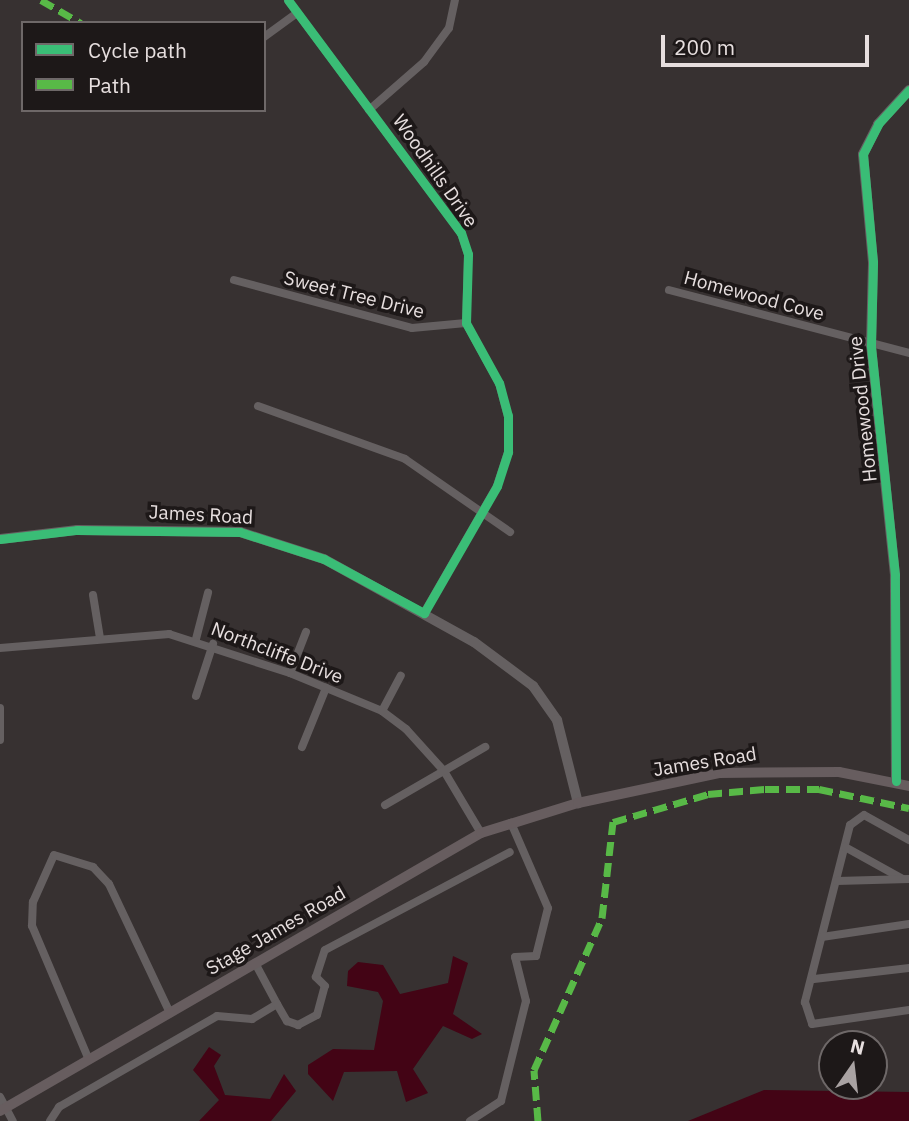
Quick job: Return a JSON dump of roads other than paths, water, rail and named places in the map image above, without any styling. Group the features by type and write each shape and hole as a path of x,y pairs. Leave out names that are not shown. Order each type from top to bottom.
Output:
{"main road":[{"name":"James Road","path":"578,803 719,773 780,769 895,782 909,786"},
{"name":"Stage James Road","path":"3,1110 481,833 578,803"}],"street":[{"name":"Woodhills Drive","path":"288,0 461,233 468,254 467,323 499,383 508,416 508,452 482,513 424,613"},
{"path":"369,110 424,62 449,28 455,0"},
{"path":"266,36 296,14"},
{"name":"Homewood Drive","path":"895,782 891,499 871,345 873,262 863,154 878,124 909,90"},
{"name":"Sweet Tree Drive","path":"234,280 412,328 467,323"},
{"name":"Homewood Cove","path":"668,290 909,353"},
{"path":"258,406 405,459 510,532"},
{"name":"James Road","path":"0,539 77,530 240,532 324,559 424,613 500,660 540,694 557,720 578,803"},
{"path":"196,639 208,593"},
{"path":"93,595 100,638"},
{"path":"290,673 306,632"},
{"name":"Northcliffe Drive","path":"0,648 169,634 213,644 290,673 382,711 443,771 481,833"},
{"path":"196,696 213,644"},
{"path":"382,711 401,676"},
{"path":"302,747 326,688"},
{"path":"0,708 0,740"},
{"path":"385,805 485,747"},
{"path":"909,840 864,816 850,825 814,979 805,1002 812,1024 909,1010"},
{"path":"470,1121 500,1101 526,1001 515,957 536,956 548,908 511,822"},
{"path":"845,847 906,880"},
{"path":"255,963 287,1021 298,1025 317,1016 325,986 316,977 325,950 509,852"},
{"path":"89,1060 32,926 33,902 54,855 93,867 108,884 170,1013"},
{"path":"837,881 906,880"},
{"path":"822,937 909,924"},
{"path":"814,979 909,968"},
{"path":"50,1118 217,1016 252,1019 277,1004"},
{"path":"0,1097 3,1110 13,1121"}]}
